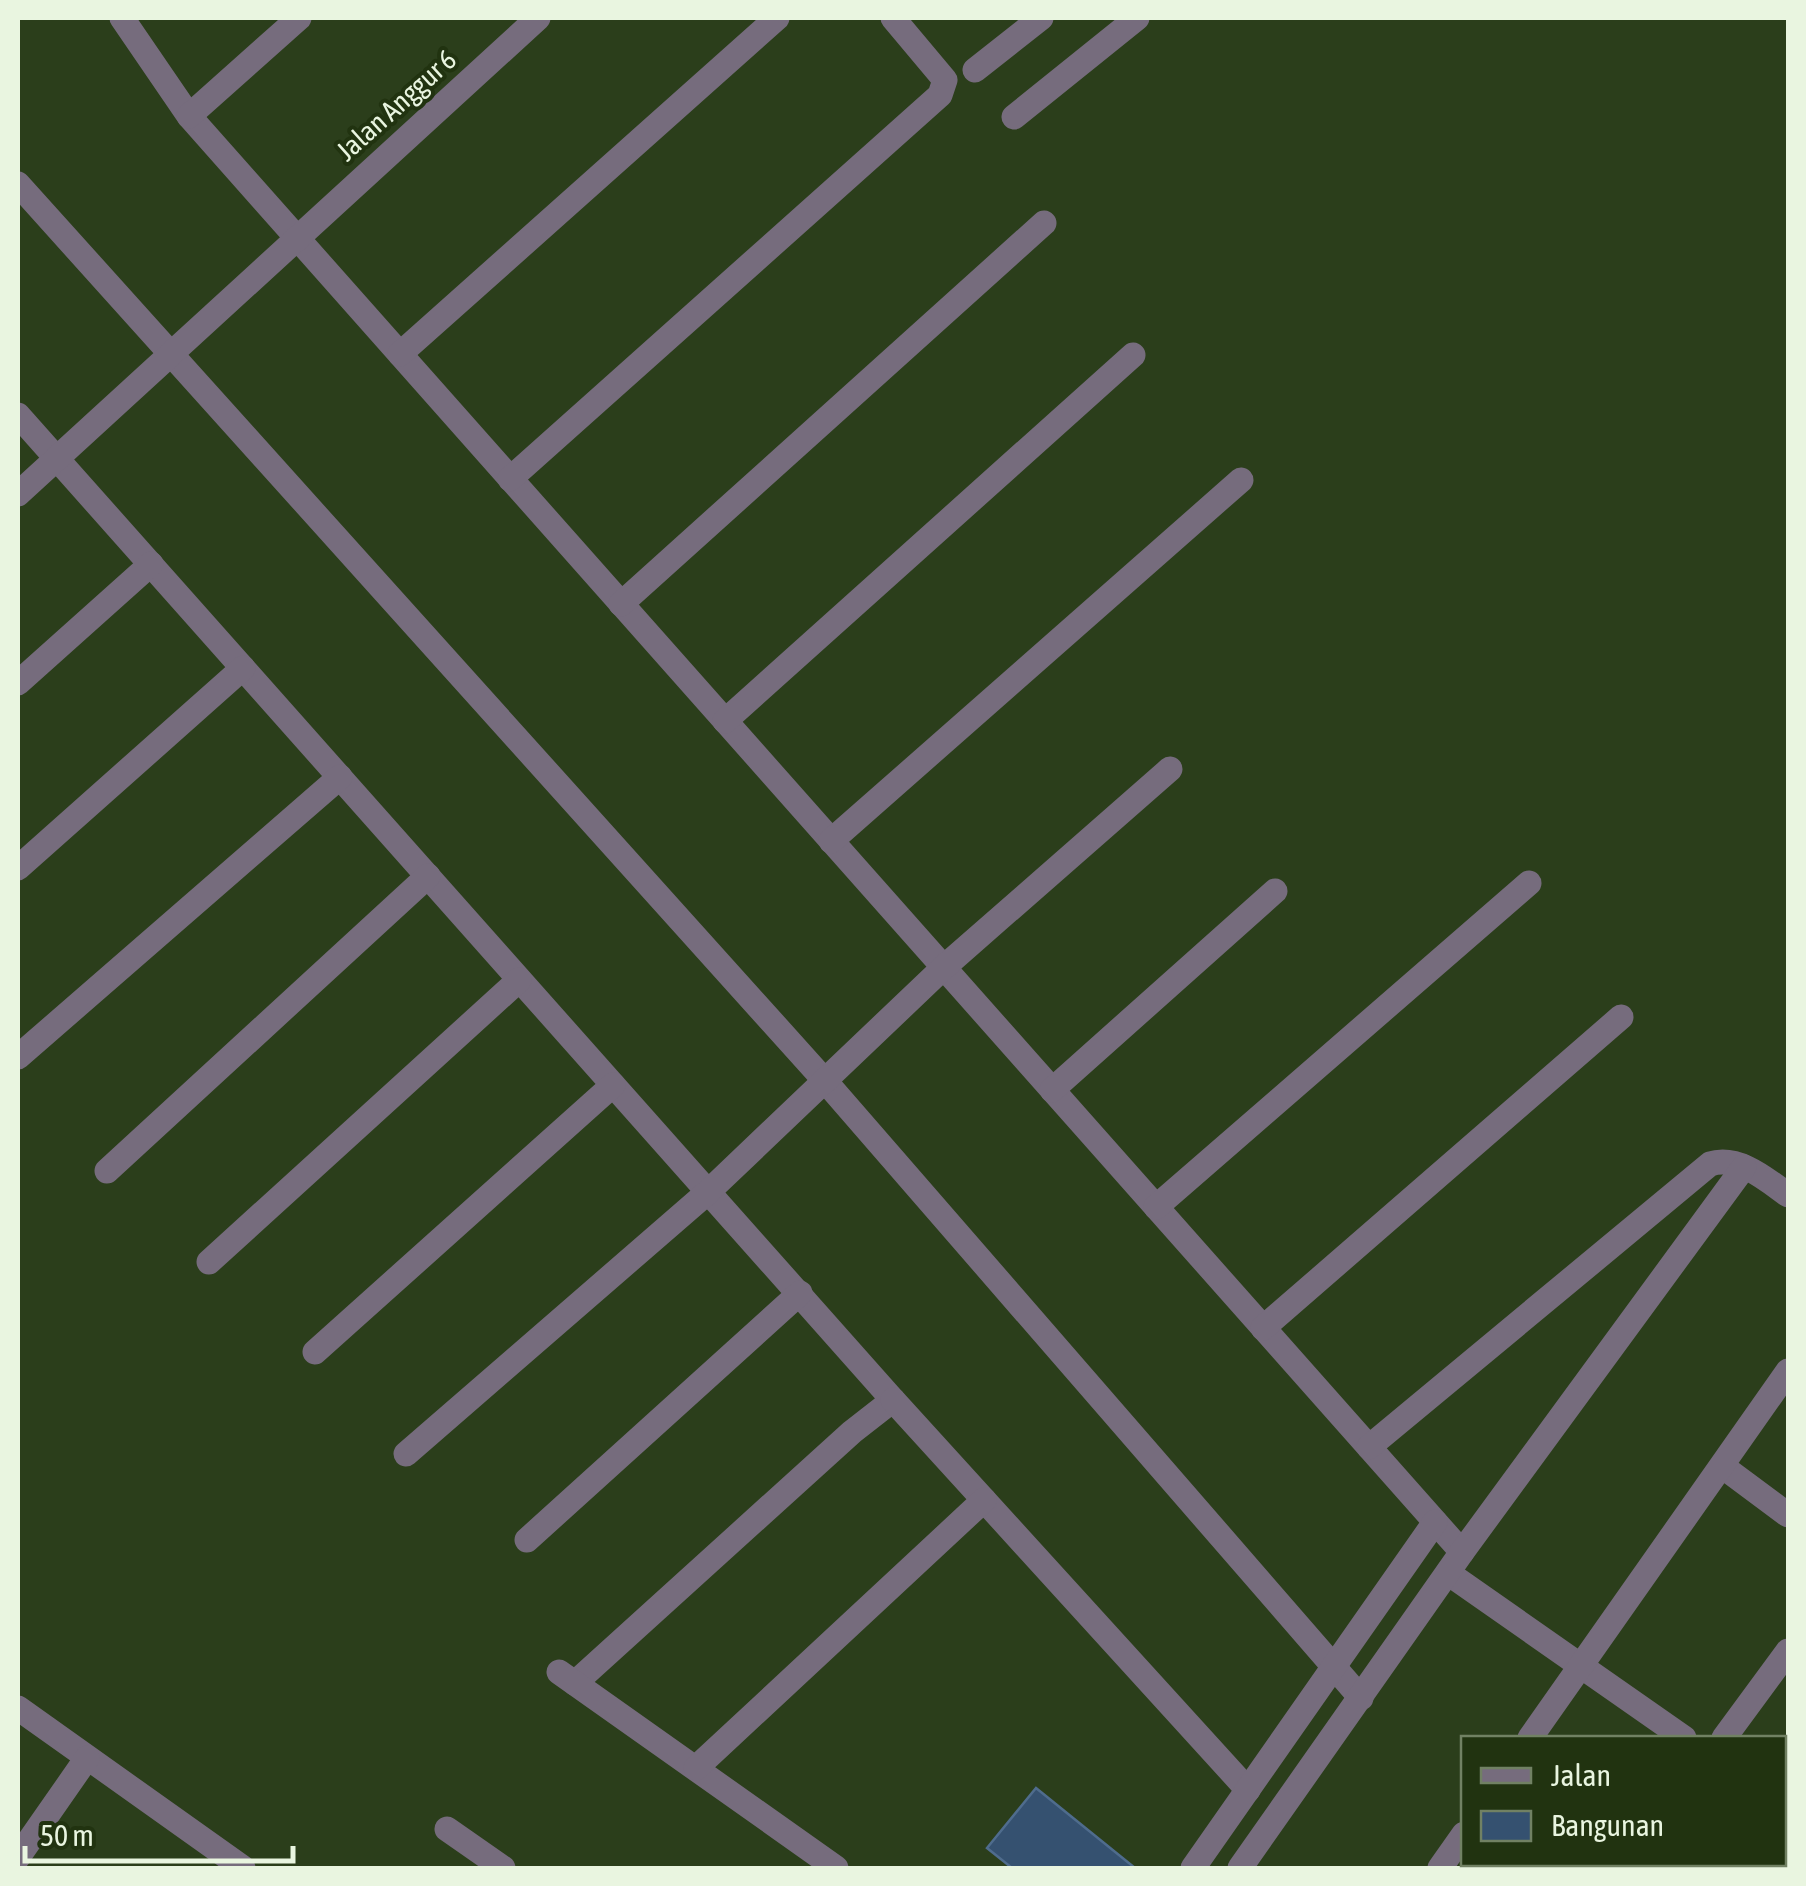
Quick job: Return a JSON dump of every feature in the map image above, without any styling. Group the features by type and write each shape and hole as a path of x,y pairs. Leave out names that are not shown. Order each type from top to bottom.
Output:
{"street":[{"path":"122,18 189,116 1435,1522 1455,1563 1580,1666 1681,1736"},
{"path":"189,116 298,18"},
{"name":"Jalan Anggur 6","path":"18,494 538,18"},
{"path":"400,354 777,18"},
{"path":"510,479 940,95 944,80 893,18"},
{"path":"975,70 1040,18"},
{"path":"1014,117 1108,26 1138,18"},
{"path":"18,184 826,1082 1360,1698"},
{"path":"621,604 1044,224"},
{"path":"724,721 1134,355"},
{"path":"18,415 613,1086 1248,1790"},
{"path":"832,841 1241,480"},
{"path":"18,683 151,564"},
{"path":"18,868 242,668"},
{"path":"406,1454 708,1192 944,968 1170,768"},
{"path":"18,1057 340,778"},
{"path":"107,1171 428,876"},
{"path":"1156,1207 1529,883"},
{"path":"1052,1090 1275,892"},
{"path":"209,1262 519,980"},
{"path":"1264,1328 1621,1017"},
{"path":"315,1352 613,1086"},
{"path":"1369,1447 1695,1174 1722,1160 1744,1166 1788,1195"},
{"path":"1240,1868 1455,1563 1744,1166"},
{"path":"527,1540 800,1293"},
{"path":"1531,1736 1788,1371"},
{"path":"836,1868 567,1677 894,1400"},
{"path":"1722,1466 1788,1515"},
{"path":"696,1768 984,1500"},
{"path":"1193,1868 1435,1522"},
{"path":"1725,1736 1788,1652"},
{"path":"18,1708 228,1864"},
{"path":"18,1857 88,1758"},
{"path":"447,1829 503,1868"},
{"path":"1440,1868 1461,1838"}],"building":[{"path":"1036,1788 1135,1868 1012,1868 987,1848"}]}
